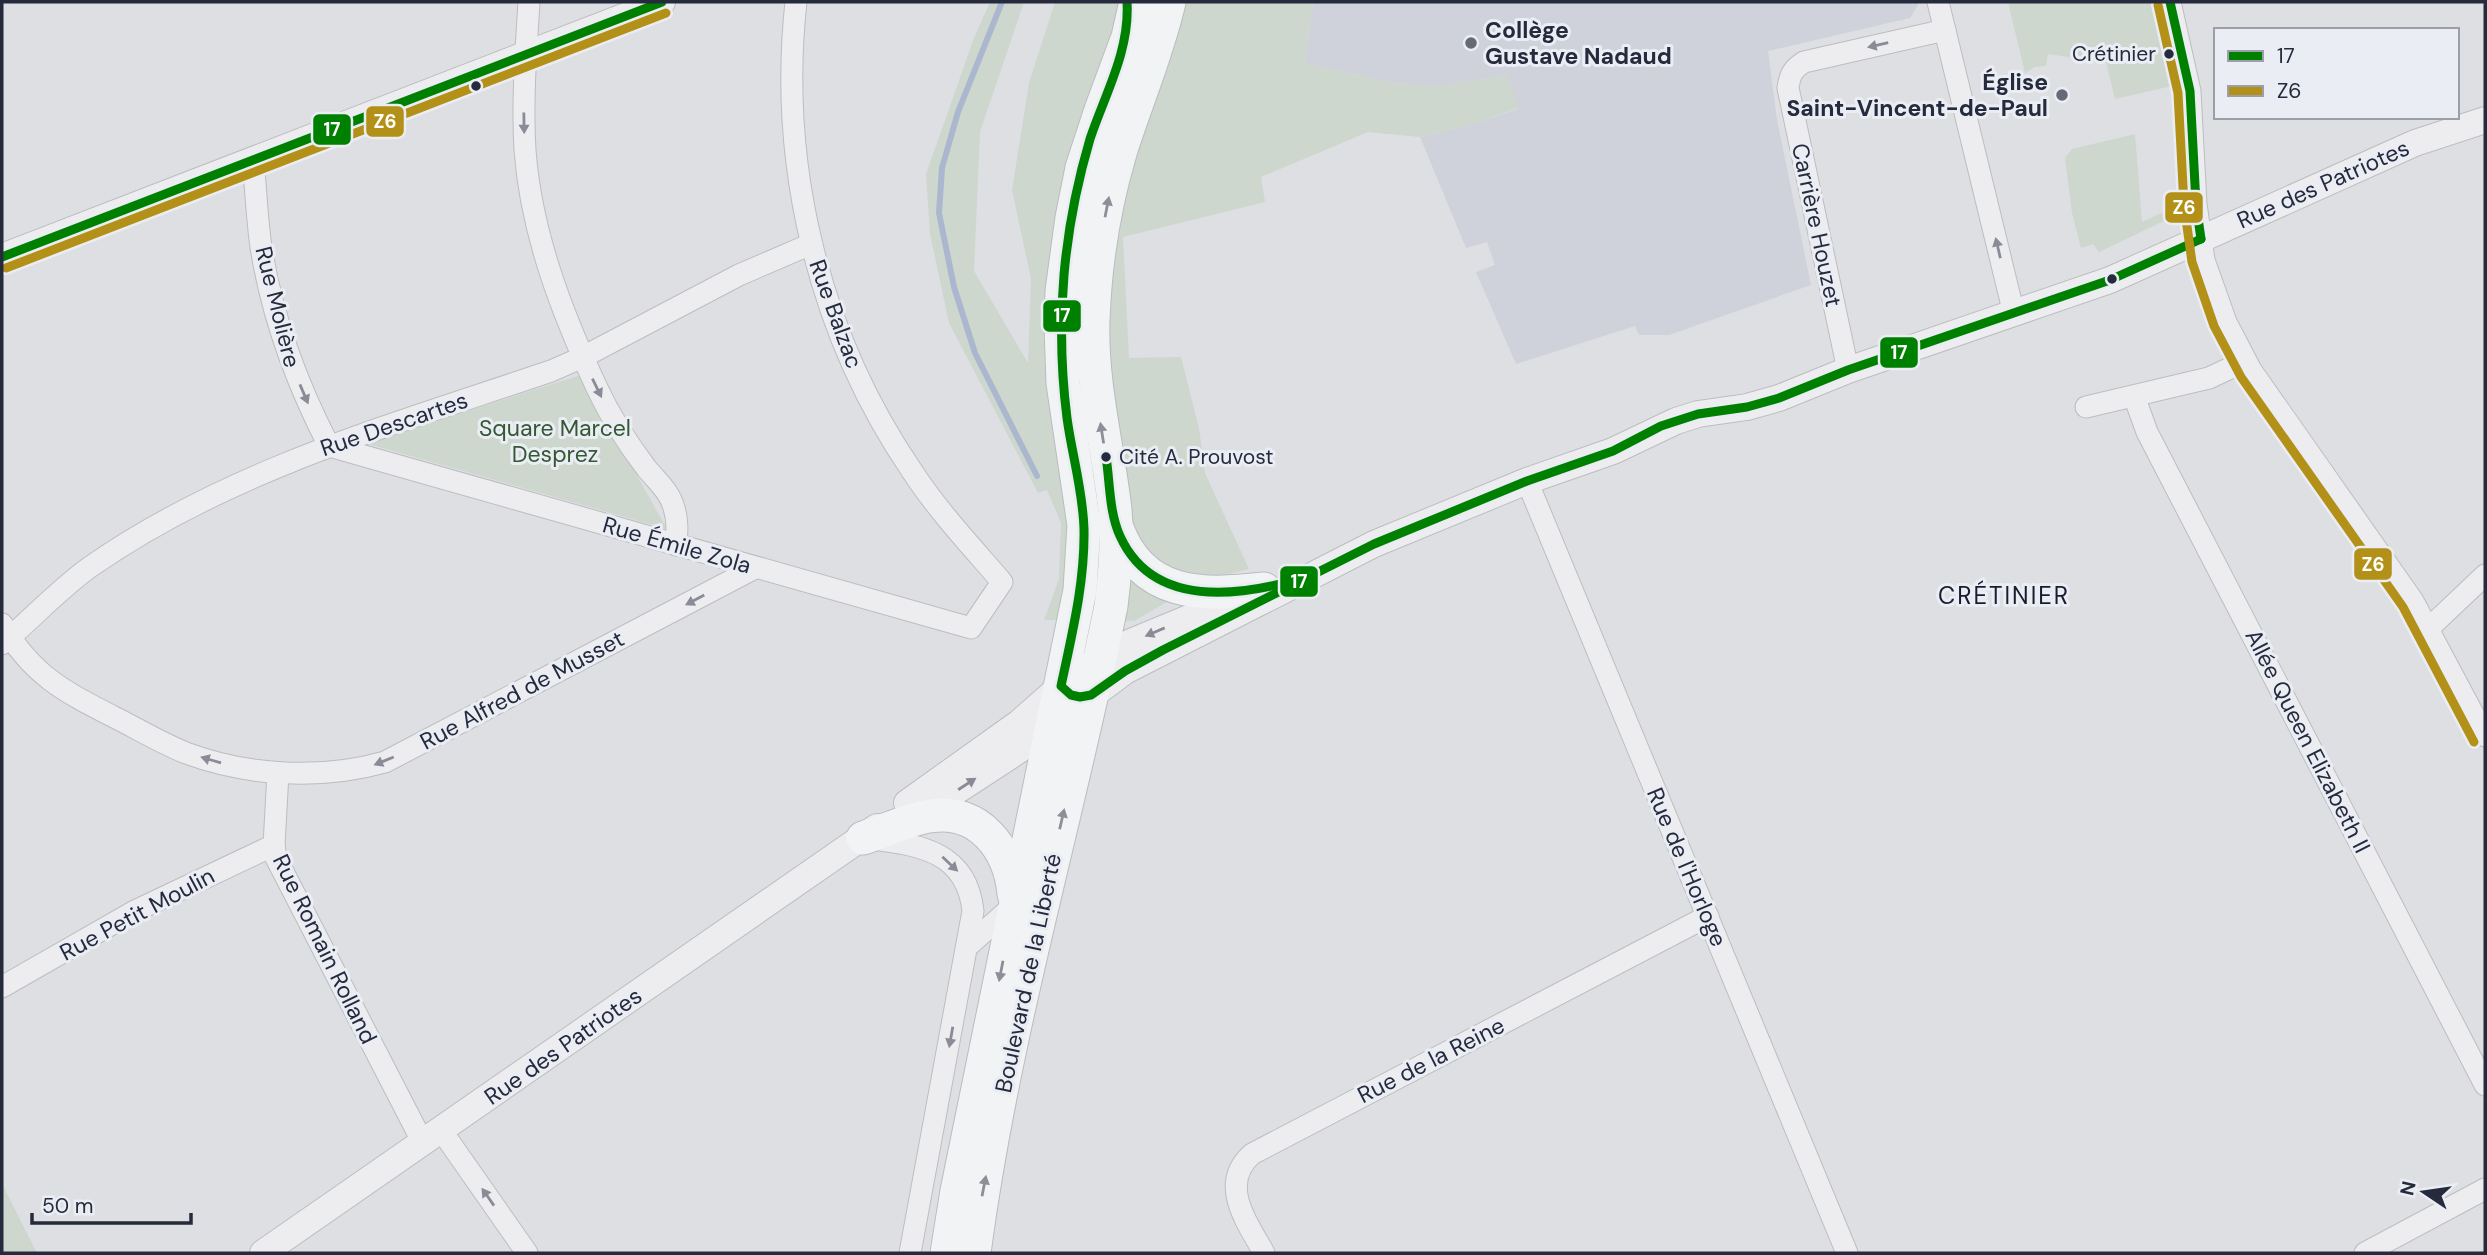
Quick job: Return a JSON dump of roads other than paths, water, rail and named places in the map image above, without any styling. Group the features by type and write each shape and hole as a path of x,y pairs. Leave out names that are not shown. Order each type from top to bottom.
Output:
{"main road":[{"path":"1076,690 1084,543 1080,494 1063,383 1061,328 1066,252 1085,158 1128,37 1136,2"},
{"path":"1076,690 1100,658 1114,578 1115,525 1095,378 1095,289 1110,191 1129,125 1156,52 1169,2"},
{"path":"1115,525 1135,562 1162,582 1189,591 1208,593 1264,589"},
{"name":"Boulevard de la Liberté","path":"947,1253 1014,904 1052,727 1076,690"},
{"name":"Boulevard de la Liberté","path":"974,1253 993,1137 1034,934 1076,690"},
{"path":"863,838 929,816 951,816 976,825 993,838 1006,860 1011,875 1014,904"}],"street":[{"path":"529,2 525,137 532,204 550,271 598,390 614,419 674,505 677,522 676,545"},
{"path":"2,257 662,2"},
{"name":"Rue Balzac","path":"796,2 792,54 793,132 811,244 837,328 885,428 932,500 1002,582"},
{"path":"1127,2 1128,37"},
{"path":"1938,2 2014,314"},
{"path":"2170,2 2190,91 2196,204 2208,276 2245,361 2413,601 2485,736"},
{"name":"Carrière Houzet","path":"1848,370 1788,88 1790,76 1794,69 1804,62 1945,30"},
{"name":"Rue des Patriotes","path":"263,1253 863,838 923,790 1019,723 1076,690 1125,671 1374,544 1527,481 1613,451 1676,421 1698,414 1758,404 1848,370 2110,280 2415,143 2485,120"},
{"name":"Rue Molière","path":"253,161 261,248 278,317 293,370 329,446"},
{"name":"Rue Descartes","path":"4,635 67,585 162,522 228,487 329,446 551,371 739,275 811,244"},
{"path":"2086,407 2209,378 2245,361"},
{"name":"Allée Queen Elizabeth II","path":"2134,396 2147,432 2485,1084"},
{"name":"Rue Émile Zola","path":"329,446 971,628 1002,582"},
{"name":"Rue de l'Horloge","path":"1527,481 1847,1253"},
{"name":"Rue Alfred de Musset","path":"278,773 338,771 385,762 755,568"},
{"name":"Rue des Patriotes","path":"1100,658 1191,617 1316,572"},
{"path":"2428,629 2485,575"},
{"path":"4,635 49,681 162,742 215,762 278,773"},
{"name":"Rue des Patriotes","path":"863,838 955,792 1052,727"},
{"name":"Rue Romain Rolland","path":"278,773 274,845 283,872 432,1136 527,1253"},
{"path":"863,838 918,846 934,852 955,867 972,898 973,922 910,1253"},
{"name":"Rue Petit Moulin","path":"2,987 133,912 274,845"},
{"name":"Boulevard de la Liberté","path":"968,946 1014,904"},
{"name":"Rue de la Reine","path":"1264,1253 1238,1204 1235,1190 1240,1169 1252,1154 1708,916"},
{"path":"2365,1253 2485,1189"}],"waterway":[{"path":"1002,2 958,112 942,168 939,213 954,287 975,353 1037,476"}],"place":[{"name":"Collège Gustave Nadaud","path":"1471,43"},
{"name":"Crétinier","path":"2169,54"},
{"name":"Église Saint-Vincent-de-Paul","path":"2062,95"},
{"name":"Cité A. Prouvost","path":"1106,457"}],"district":[{"name":"CRÉTINIER","path":"2004,595"}],"park label":[{"name":"Square Marcel Desprez","path":"555,441"}]}
